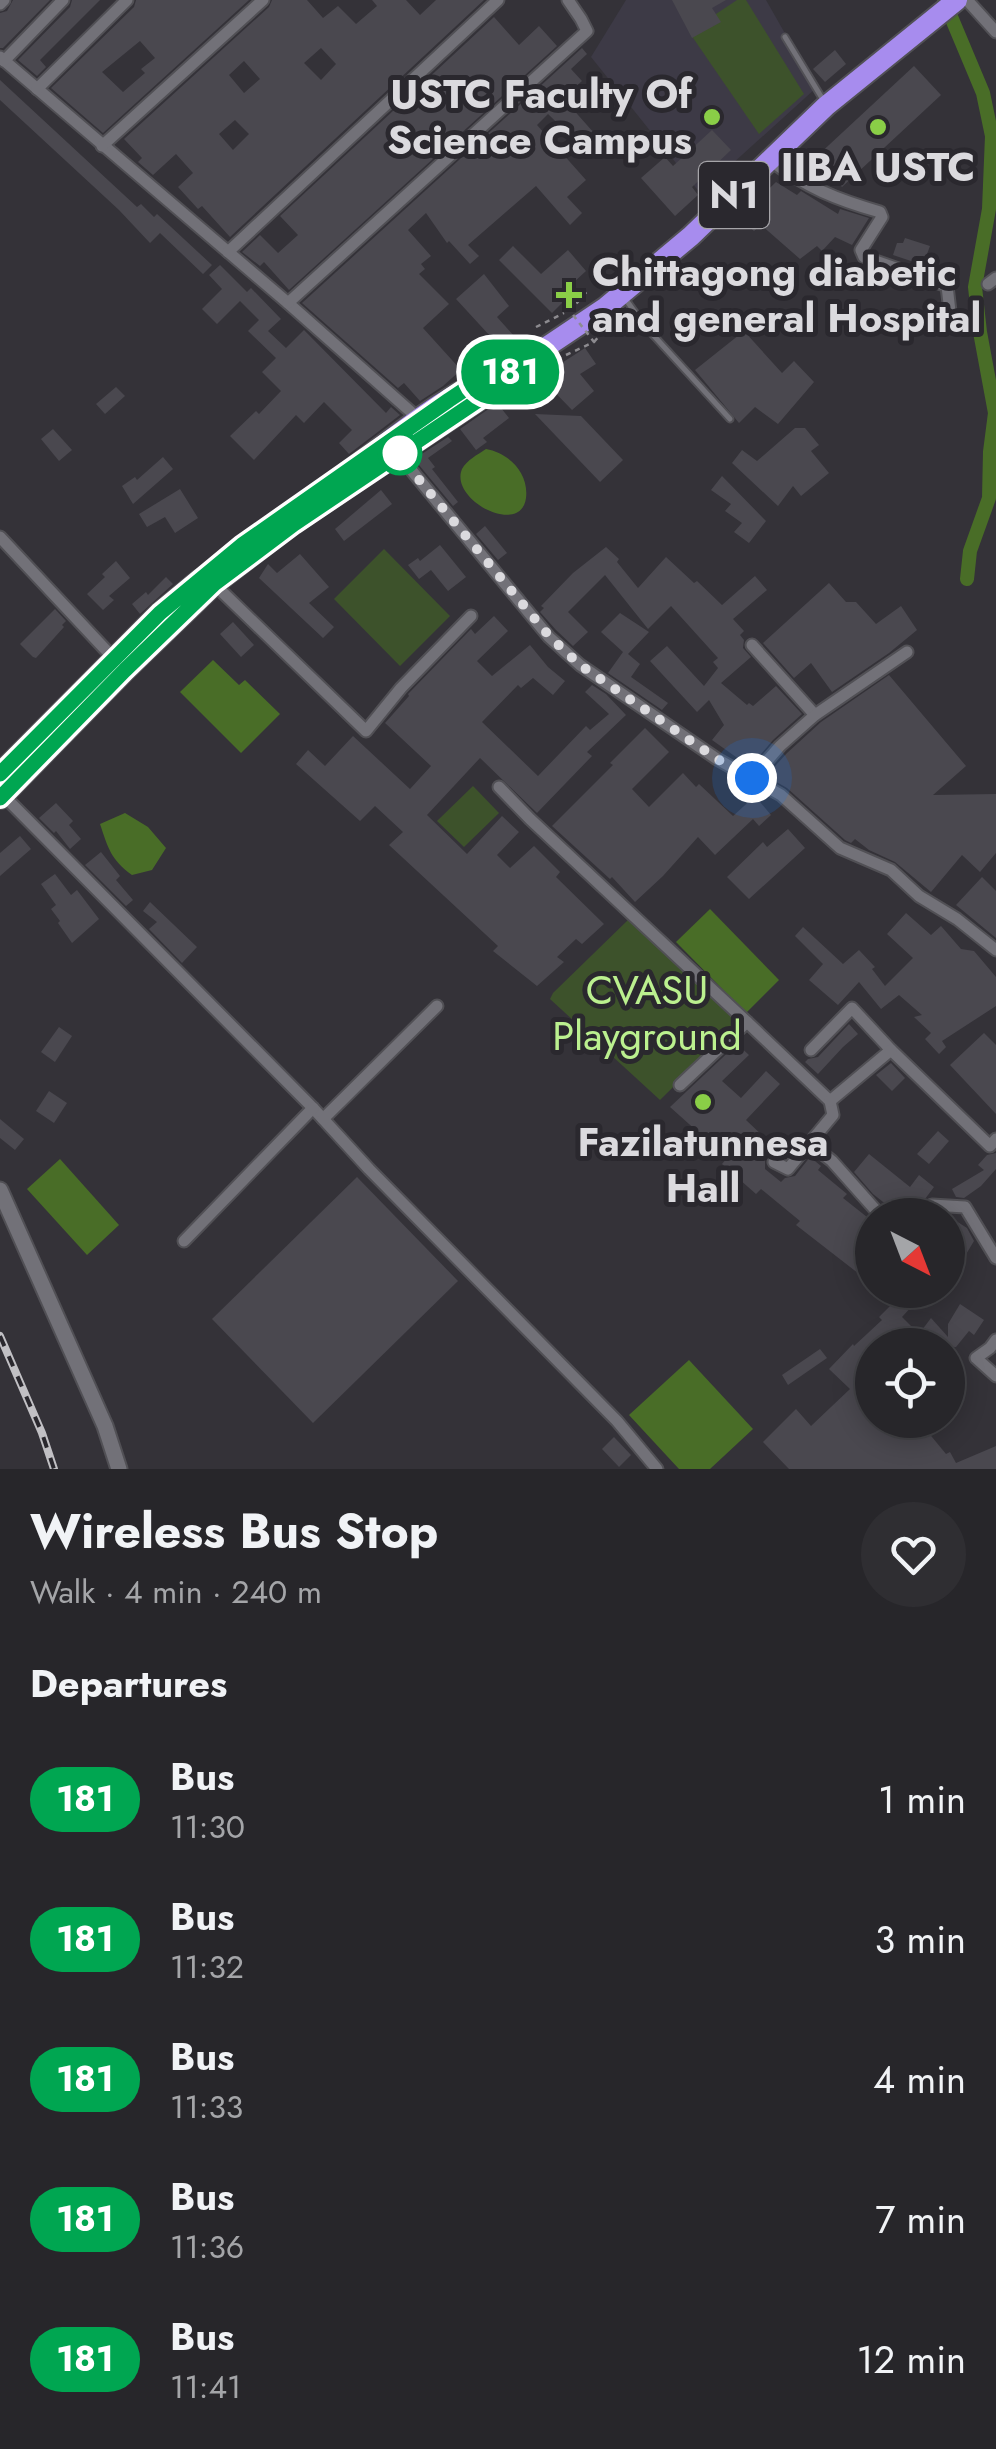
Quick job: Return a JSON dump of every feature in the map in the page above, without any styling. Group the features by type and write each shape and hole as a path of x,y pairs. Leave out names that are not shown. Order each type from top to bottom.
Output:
{"highway":[{"name":"N1","path":"1,789 119,664 160,613 483,397 515,368 622,294 691,236 826,106 952,4"},
{"name":"N1","path":"210,580 242,545 419,420 479,380 515,368"}],"main road":[{"path":"0,1190 105,1426 119,1469"}],"street":[{"path":"63,0 2,59 419,420"},
{"path":"37,88 128,0"},
{"path":"102,146 263,0"},
{"path":"228,252 498,0"},
{"path":"288,304 587,32 568,0"},
{"path":"967,0 996,32"},
{"path":"770,160 835,199 880,212 882,216 861,250 864,258 946,286 951,320"},
{"path":"398,454 550,637 580,665 717,759 781,795 840,848 891,870 919,896 996,950"},
{"path":"0,536 119,664"},
{"path":"210,580 366,731 401,688 471,616"},
{"path":"752,645 815,715"},
{"path":"752,778 815,715 907,652"},
{"path":"500,787 830,1101 833,1115 788,1169 774,1162"},
{"path":"1,789 617,1421 657,1469"},
{"path":"323,1119 438,1006"},
{"path":"811,1050 852,1008 990,1146 996,1139"},
{"path":"680,1085 747,1022"},
{"path":"830,1101 891,1050"},
{"path":"184,1242 313,1108"},
{"path":"809,1143 832,1161 865,1198"},
{"path":"965,1207 996,1258"},
{"path":"996,1340 976,1358 996,1376"}],"lane":[{"path":"785,36 826,106"},
{"path":"622,294 644,325 730,419"}],"path":[{"path":"536,327 570,310 588,290"},
{"path":"566,355 594,342 570,310"}],"shaded area":[{"name":"USTC Faculty Of Science Campus","path":"626,0 766,0 816,88 700,193 591,57"},
{"path":"486,449 510,460 524,480 526,498 521,509 512,514 487,510 466,492 461,481 464,466"},
{"path":"213,660 239,685 245,680 280,714 241,753 180,692"},
{"path":"125,813 148,827 166,848 152,870 132,875 108,847 100,824"},
{"path":"710,909 779,980 746,1013 676,942"},
{"path":"60,1159 119,1225 87,1255 27,1189"},
{"path":"689,1360 753,1429 710,1469 679,1469 629,1415"}],"green space":[{"path":"737,0 746,0 804,94 759,134 689,32"},
{"path":"384,549 450,616 400,666 334,599"},
{"path":"473,786 499,813 464,847 437,821"},
{"name":"CVASU Playground","path":"628,920 739,1022 660,1100 550,999"}],"building":[{"path":"13,0 50,0 0,48 0,13 7,11"},
{"path":"72,0 100,0 40,60 46,67 37,76 18,60 70,7"},
{"path":"136,0 249,0 103,133 51,88 134,7","holes":["140,41 155,58 123,92 102,72"]},
{"path":"272,0 307,0 323,18 338,6 356,24 377,6 372,0 406,0 420,15 436,0 484,0 230,237 178,187 193,173 176,154 153,175 138,162 142,158 124,139 269,7","holes":["321,48 336,64 321,80 304,63","244,61 260,79 244,93 229,75","235,120 249,134 233,150 219,134"]},
{"path":"672,0 726,0 712,8 721,22 692,38"},
{"path":"494,17 519,45 539,26 557,46 289,290 264,262 260,266 242,252 260,235 278,253 298,235 280,216"},
{"path":"582,48 587,54 571,69 582,81 563,98 602,142 589,154 548,114 537,125 586,180 567,197 582,213 570,225 536,186 468,245 479,256 470,264 447,243 426,213 408,230 431,256 421,264 425,269 419,274 449,304 423,328 461,370 420,401 404,383 398,388 302,303"},
{"path":"835,50 846,64 825,82 813,69"},
{"name":"IIBA USTC","path":"914,66 941,95 842,187 815,158"},
{"path":"0,80 137,207 141,204 154,217 157,214 212,265 203,274 160,233 150,243 0,100"},
{"path":"712,130 731,150 692,187 698,195 675,216 641,178 665,157 673,166"},
{"path":"776,182 797,195 801,191 838,214 840,209 869,218 852,245 835,237 822,251 817,246 800,259 761,225 754,231 739,218"},
{"path":"905,238 930,246 923,265 893,255 897,243 903,243"},
{"path":"513,246 541,274 568,250 586,271 561,294 566,299 552,313 499,260"},
{"path":"220,265 247,292 251,288 281,319 268,331 286,348 304,330 386,413 391,407 400,415 349,454 339,443 352,430 324,402 304,423 296,415 254,460 230,436 281,391 262,372 276,358 248,331 259,320 240,301 217,324 202,309 222,289 209,275"},
{"path":"484,274 509,306 497,317 515,337 502,349 456,299"},
{"path":"744,331 782,373 794,361 814,382 778,424 755,407 739,423 695,370"},
{"path":"585,348 596,364 580,374 594,391 572,410 540,377"},
{"path":"116,387 125,396 105,414 96,404"},
{"path":"497,403 509,418 483,438 487,442 476,450 460,429"},
{"path":"535,414 581,416 623,460 600,482"},
{"path":"795,428 805,428 819,445 811,451 829,473 801,496 793,486 778,506 732,463 742,450 757,461"},
{"path":"53,429 72,450 59,461 41,439"},
{"path":"448,437 452,441 428,458 458,502 453,506 414,459"},
{"path":"163,457 173,469 133,504 122,486 135,477 137,480"},
{"path":"722,476 766,521 749,543 734,532 742,523 725,511 731,504 711,490"},
{"path":"180,489 198,518 175,533 165,517 147,527 139,514"},
{"path":"381,490 392,504 344,541 335,529"},
{"path":"485,526 507,553 498,560 476,534"},
{"path":"440,545 466,577 448,591 431,570 419,579 408,565"},
{"path":"606,547 638,588 666,557 722,605 755,576 767,590 733,619 744,631 740,635 743,648 751,657 721,683 753,706 776,686 802,714 750,767 712,740 724,725 709,700 697,712 650,661 667,646 704,686 718,668 713,662 718,658 671,606 648,629 605,575 568,612 588,632 573,646 540,612 544,608 541,606 573,573"},
{"path":"300,554 329,587 309,603 334,627 323,638 259,578 268,564 277,573"},
{"path":"116,561 130,578 109,596 114,600 103,610 87,594"},
{"path":"166,577 173,584 140,614 132,604"},
{"path":"829,583 846,602 856,602 876,624 901,606 917,630 832,692 811,663 794,678 763,643"},
{"path":"55,609 66,621 64,627 33,657 20,644"},
{"path":"620,613 649,632 628,654 640,664 631,677 668,703 662,710 608,673 623,652 601,632"},
{"path":"494,616 508,631 477,661 492,676 530,645 565,681 553,695 533,678 521,688 518,685 482,722 538,776 586,726 590,730 609,714 585,692 592,685 626,715 587,752 592,756 537,813 480,758 427,815 467,854 502,816 519,832 497,855 510,868 534,846 560,872 556,877 604,924 582,944 576,939 557,957 564,962 537,986 493,951 498,946 389,845 403,832 375,806 360,821 296,764 308,750 325,766 353,736 410,789 431,766 385,723 471,629 475,634"},
{"path":"233,622 254,645 241,657 220,634"},
{"path":"889,675 966,766 933,795 996,794 996,853 980,872 962,855 931,892 895,862 855,839 851,843 845,840 787,788 766,776 821,722"},
{"path":"645,728 669,752 632,789 649,807 683,773 733,816 755,796 771,815 759,826 753,819 715,855 698,837 635,902 552,826"},
{"path":"56,803 73,821 69,825 81,839 70,849 39,818"},
{"path":"788,829 805,848 749,899 727,877 763,842 767,847"},
{"path":"20,836 31,849 0,876 0,853"},
{"path":"101,852 120,876 116,880 133,900 126,906 85,865"},
{"path":"55,874 71,895 77,890 99,919 72,943 51,909 56,905 41,884"},
{"path":"982,877 996,891 996,938 956,905"},
{"path":"150,902 197,947 182,963 149,929 157,922 143,911"},
{"path":"906,913 931,935 941,926 961,949 974,951 996,977 996,1006 942,1041 946,1047 939,1054 925,1039 931,1033 914,1017 922,1015 899,995 881,1009 859,982 838,1005 809,980 823,964 795,936 803,927 843,964 859,950 875,967 872,969 885,986 913,958 887,934"},
{"path":"849,1024 858,1034 818,1074 805,1062 818,1057"},
{"path":"59,1027 72,1036 55,1062 41,1052"},
{"path":"984,1033 996,1045 996,1114 950,1065"},
{"path":"737,1044 749,1055 722,1081 741,1098 766,1071 780,1084 746,1120 780,1152 768,1155 765,1169 781,1182 795,1176 810,1157 821,1166 818,1170 847,1194 843,1198 855,1208 855,1271 796,1225 800,1221 761,1189 756,1194 722,1164 727,1158 670,1107"},
{"path":"891,1063 905,1078 892,1091 876,1075"},
{"path":"49,1091 67,1103 54,1123 36,1111"},
{"path":"0,1119 24,1139 15,1150 0,1138"},
{"path":"938,1131 949,1141 929,1164 917,1154"},
{"path":"996,1153 996,1169 964,1198 956,1197 952,1189 984,1170 978,1165 987,1155"},
{"path":"869,1154 910,1187 919,1175 934,1187 926,1198 878,1198 854,1172"},
{"path":"357,1177 458,1281 313,1423 212,1319"},
{"path":"965,1227 974,1241 965,1256"},
{"path":"965,1307 984,1320 974,1335 969,1331 965,1336 965,1328 948,1328 958,1308"},
{"path":"888,1308 910,1308 902,1317 913,1328 873,1328 882,1320 879,1317"},
{"path":"931,1318 940,1328 924,1328"},
{"path":"854,1346 855,1438 933,1438 946,1454 950,1452 956,1463 996,1446 996,1469 789,1469 763,1442 796,1409 811,1426 850,1389 829,1369"},
{"path":"820,1349 827,1358 788,1385 782,1375"},
{"path":"614,1437 631,1455 619,1467 602,1449"}],"waterway":[{"path":"944,0 983,93 992,136 989,209 975,287 995,413 989,498 970,551 967,579"}],"railway":[{"path":"0,1336 54,1469"}],"bus line":[{"name":"181","path":"0,774 160,613 242,545 479,380 515,368 483,397 328,500 214,584 0,798"}],"place":[{"name":"USTC Faculty Of Science Campus","path":"712,117"},
{"name":"IIBA USTC","path":"878,127"},
{"name":"Chittagong diabetic and general Hospital","path":"569,295"},
{"name":"Fazilatunnesa Hall","path":"703,1102"}],"route":[{"path":"400,453 550,637 580,665 717,759 752,778"}]}
